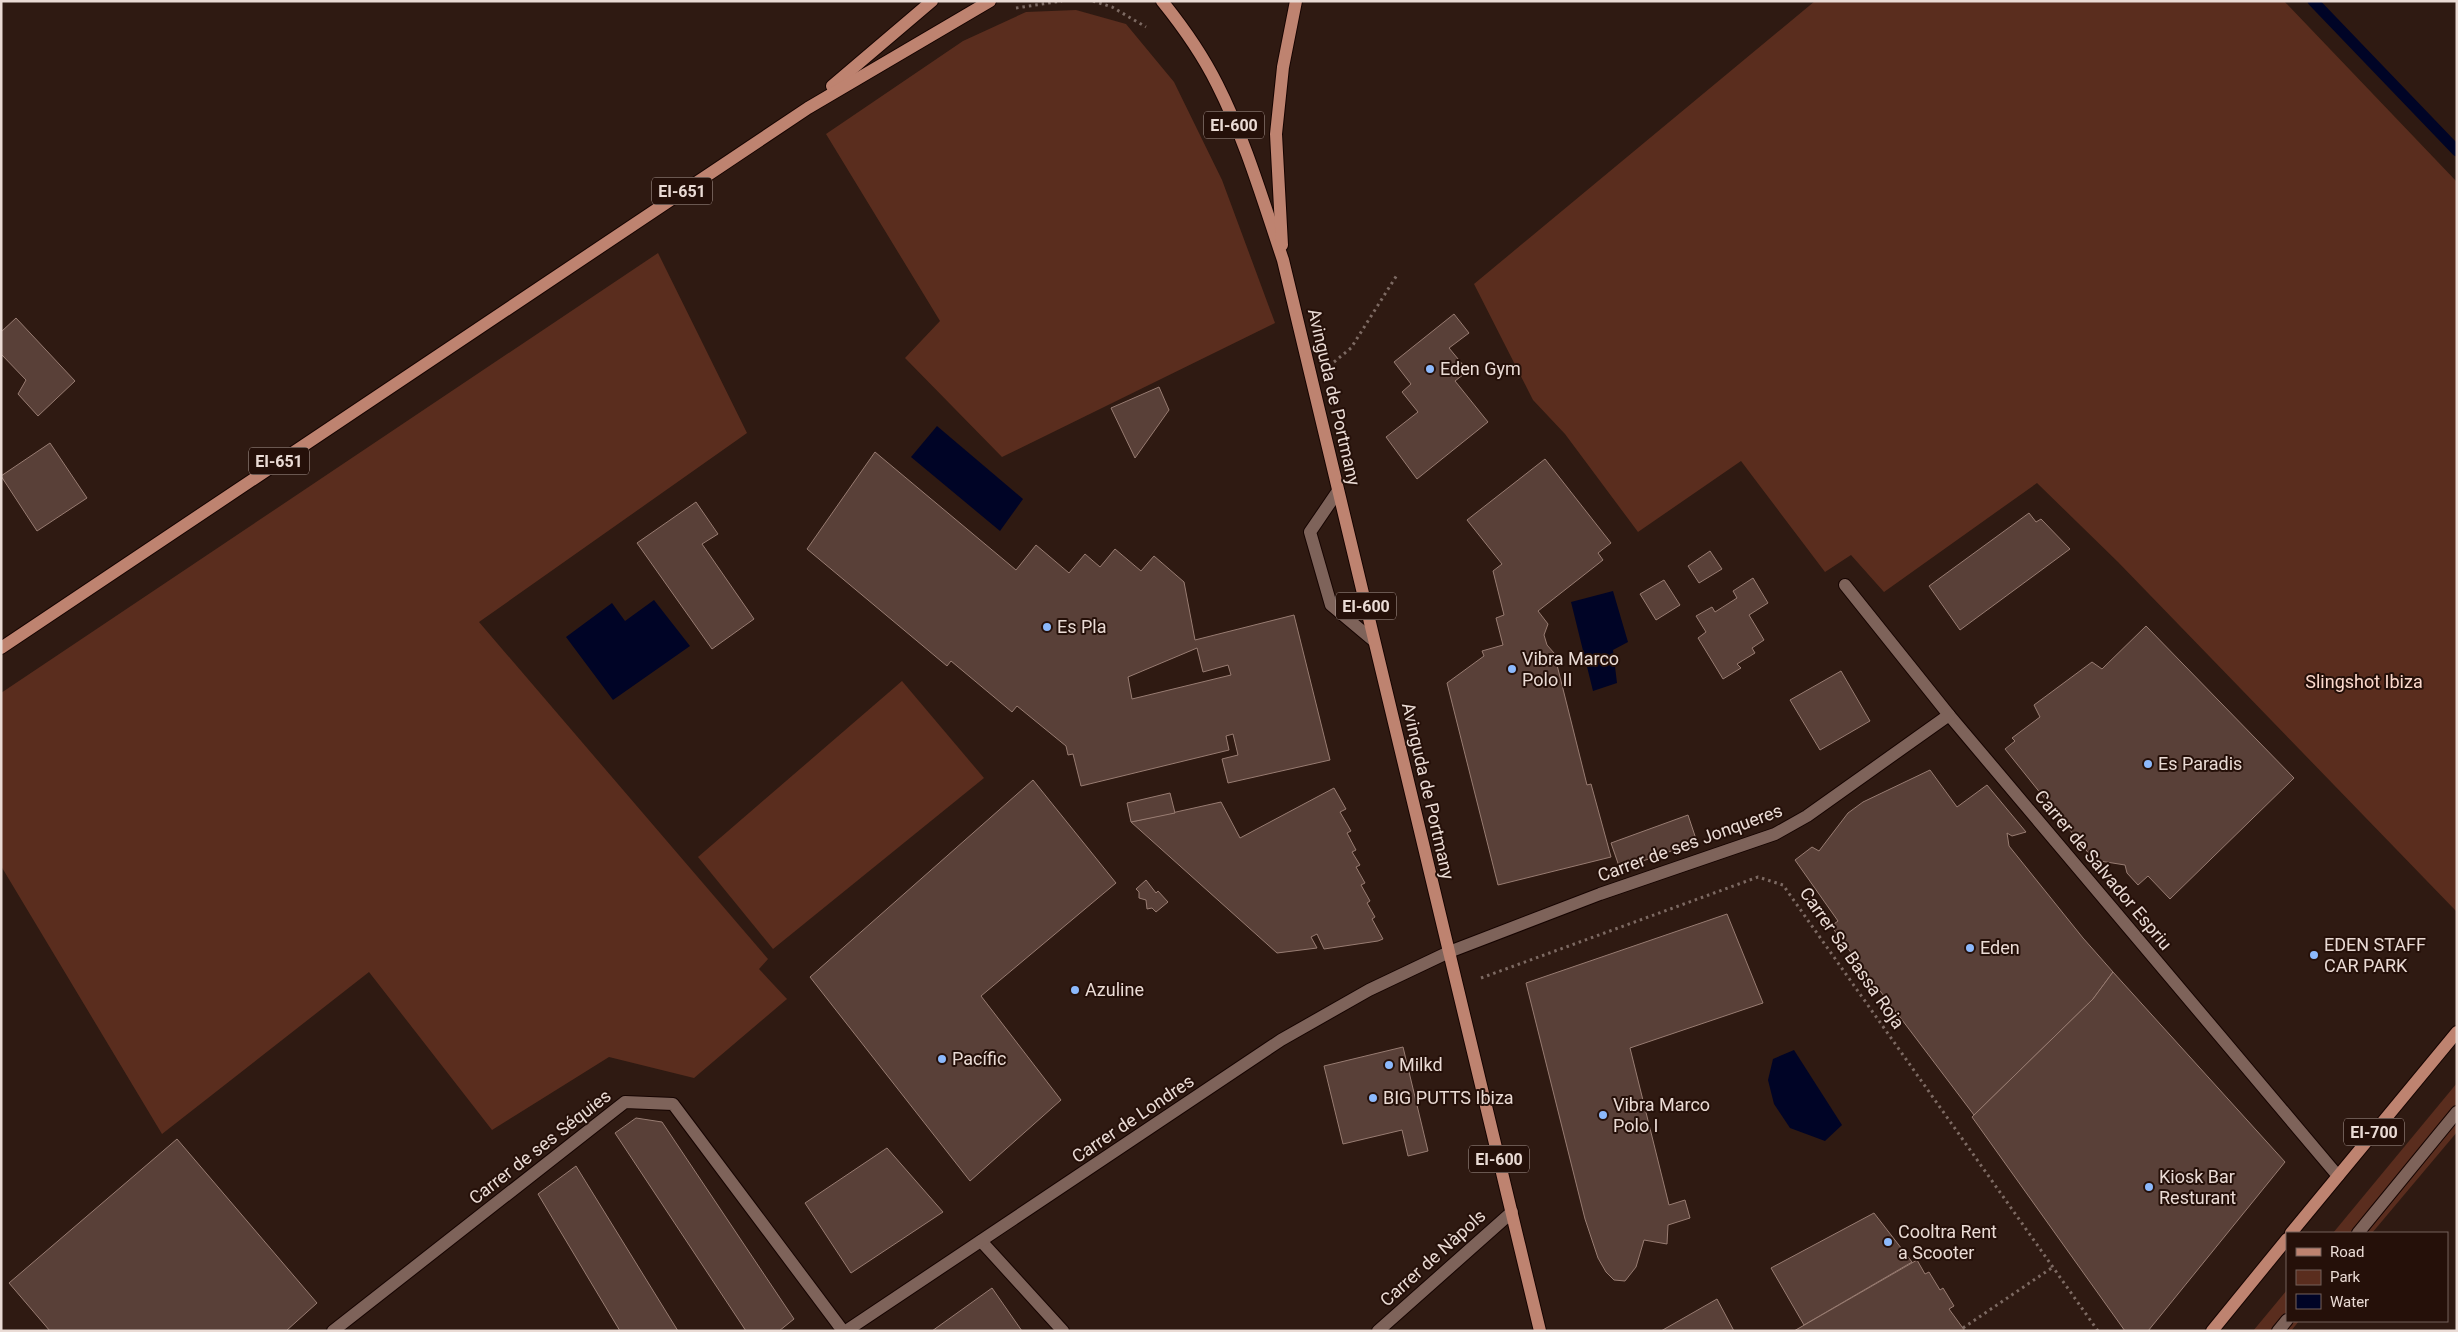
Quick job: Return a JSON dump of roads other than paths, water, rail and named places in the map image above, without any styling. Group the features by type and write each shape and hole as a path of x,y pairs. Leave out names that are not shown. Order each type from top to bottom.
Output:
{"main road":[{"name":"EI-651","path":"808,108 932,1"},
{"name":"EI-651","path":"1,648 808,108 990,1"},
{"name":"Avinguda de Portmany","path":"1162,1 1188,34 1217,85 1243,145 1283,260 1540,1331"},
{"name":"Avinguda de Portmany","path":"1283,260 1276,134 1283,67 1296,1"},
{"name":"EI-700","path":"2292,1232 2457,1032"},
{"path":"2212,1331 2286,1240"}],"street":[{"path":"1338,490 1310,532 1331,605 1374,641"},
{"name":"Carrer de Salvador Espriu","path":"1845,585 1949,715 2338,1176"},
{"name":"Carrer de ses Jonqueres","path":"1449,952 1600,894 1775,834 1807,816 1949,715"},
{"name":"Carrer de Londres","path":"845,1331 1281,1040 1369,990 1449,952"},
{"name":"Carrer de ses Séquies","path":"333,1331 625,1102 674,1104 845,1331"},
{"path":"2359,1232 2457,1112"},
{"name":"Carrer de Nàpols","path":"1378,1331 1512,1212"},
{"path":"981,1241 1062,1331"},
{"path":"2278,1331 2286,1321"}],"water":[{"path":"937,426 1023,499 1000,531 911,457"},
{"path":"1613,591 1628,642 1613,650 1617,683 1593,691 1571,602"},
{"path":"654,600 690,646 613,700 566,637 612,603 625,621"},
{"path":"1794,1050 1842,1125 1825,1141 1790,1128 1774,1104 1768,1080 1773,1059"}],"waterway":[{"path":"2313,1 2457,151"}],"place":[{"name":"Eden Gym","path":"1430,369"},
{"name":"Es Pla","path":"1047,627"},
{"name":"Vibra Marco Polo II","path":"1512,669"},
{"name":"Es Paradis","path":"2148,764"},
{"name":"Eden","path":"1970,948"},
{"name":"EDEN STAFF CAR PARK","path":"2314,955"},
{"name":"Azuline","path":"1075,990"},
{"name":"Pacífic","path":"942,1059"},
{"name":"Milkd","path":"1389,1065"},
{"name":"BIG PUTTS Ibiza","path":"1373,1098"},
{"name":"Vibra Marco Polo I","path":"1603,1115"},
{"name":"Kiosk Bar Resturant","path":"2149,1187"},
{"name":"Cooltra Rent a Scooter","path":"1888,1242"}],"park label":[{"name":"Slingshot Ibiza","path":"2364,682"}]}
